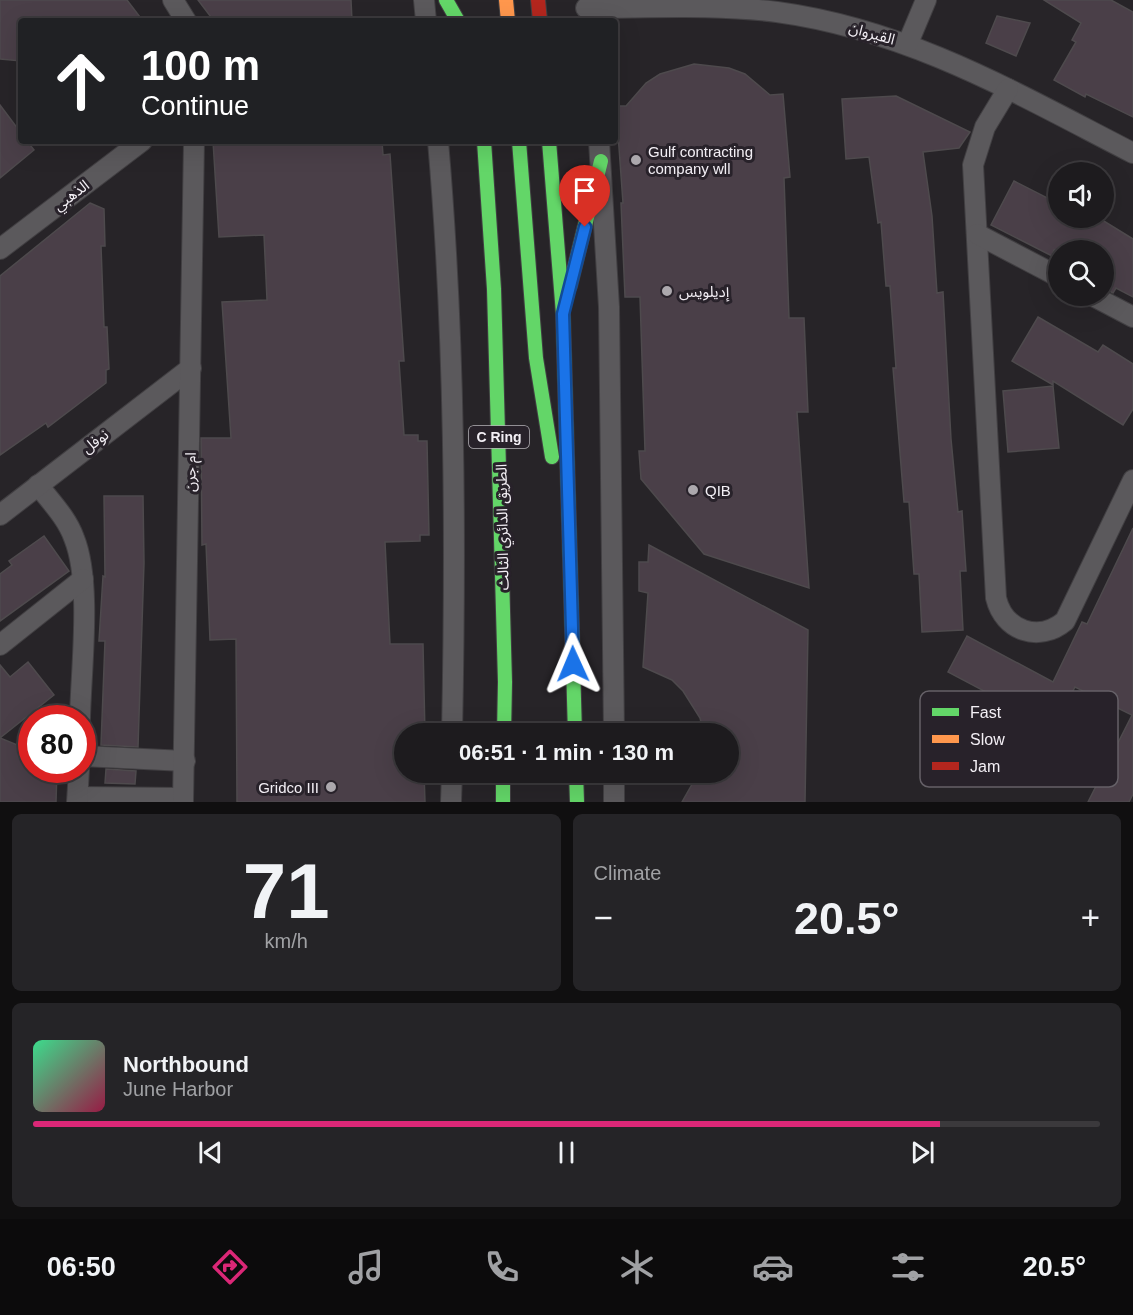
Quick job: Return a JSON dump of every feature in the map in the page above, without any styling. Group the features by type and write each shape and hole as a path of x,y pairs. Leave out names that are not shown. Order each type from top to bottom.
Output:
{"highway":[{"path":"446,0 456,18"},
{"path":"507,0 508,18"},
{"path":"538,0 540,18"},
{"name":"الطريق الدائري الثالث","path":"484,144 495,289 505,648 504,723"},
{"path":"519,144 539,392 571,549"},
{"path":"549,144 563,314 575,723"},
{"path":"563,314 601,162"},
{"path":"503,783 503,802"},
{"path":"576,783 577,802"}],"street":[{"path":"173,0 184,18"},
{"path":"424,0 426,18"},
{"path":"908,43 926,0"},
{"name":"القيروان","path":"586,10 685,7 775,12 831,22 908,43 1008,88 1133,153"},
{"path":"1008,88 985,126 973,165 996,598 1005,619 1035,633 1046,633 1065,621 1133,480"},
{"name":"الذهبي","path":"0,249 138,144"},
{"name":"ام جرن","path":"183,800 194,144"},
{"path":"438,144 446,237 455,501 452,723"},
{"path":"599,144 609,307 614,723"},
{"path":"977,234 1048,272"},
{"path":"1112,306 1133,317"},
{"name":"نوفل","path":"0,515 191,368"},
{"path":"38,485 69,526 79,552 84,579 80,705"},
{"path":"0,645 84,579"},
{"path":"96,757 185,761"},
{"path":"79,783 78,800 183,800"},
{"path":"451,802 452,783"},
{"path":"614,783 614,802"}],"building":[{"path":"0,0 127,0 141,18 18,18 18,61 0,59"},
{"path":"198,0 351,0 352,18 212,18"},
{"path":"1044,0 1111,0 1133,12 1133,117 1086,94 1085,97 1054,80 1076,42 1072,40 1081,23"},
{"path":"997,16 1030,23 1016,56 986,43"},
{"path":"694,64 729,68 745,74 770,95 783,94 790,177 784,178 789,318 804,318 808,412 797,412 809,588 704,554 641,479 639,451 645,451 640,297 625,297 618,106 626,106 646,83 660,74"},
{"path":"896,96 970,132 959,148 923,152 932,216 937,293 943,292 951,439 958,512 962,511 966,571 960,571 963,630 922,632 919,574 914,574 909,502 904,502 893,368 896,368 890,286 886,286 881,222 878,223 869,157 846,159 842,99"},
{"path":"0,105 18,129 18,144 29,144 34,150 0,178"},
{"path":"213,144 382,144 383,155 390,154 404,361 399,361 404,435 418,435 418,441 427,441 429,535 420,535 420,541 385,542 390,644 423,644 425,723 394,723 394,783 424,783 425,802 237,802 236,639 210,640 206,544 202,545 201,438 231,438 222,302 267,300 264,235 219,237"},
{"path":"1014,181 1048,198 1048,228 1114,227 1133,239 1133,297 1116,288 1114,291 1114,240 1048,240 1048,254 991,225"},
{"path":"90,203 104,209 105,246 101,246 104,327 107,327 109,369 106,370 106,383 48,427 46,423 0,455 0,276"},
{"path":"1038,317 1098,352 1103,345 1133,364 1133,409 1123,425 1053,381 1053,385 1012,361"},
{"path":"1053,386 1059,448 1008,452 1003,391"},
{"path":"104,496 143,496 144,563 138,747 101,745 105,641 99,641 103,576 105,577"},
{"path":"1133,528 1133,794 1129,802 1088,802 1096,787 1118,787 1118,743 1132,715 1118,708 1118,691 1083,691 1075,687 1073,691 984,691 948,672 967,636 1053,682 1082,622 1087,624"},
{"path":"44,536 69,571 0,621 0,574 12,565 9,561"},
{"path":"649,545 808,630 805,802 682,802 693,783 739,783 739,723 701,723 683,691 672,680 643,667 648,593 639,591 639,562 648,562"},
{"path":"28,662 54,695 41,705 18,705 18,724 0,738 0,665 10,677"},
{"path":"0,738 18,745 18,783 57,783 56,802 0,802"},
{"path":"106,769 136,771 135,784 105,783"}],"traffic: fast":[{"path":"446,0 456,18"},
{"path":"484,144 494,289 504,723"},
{"path":"519,144 536,358 552,457"},
{"path":"549,144 563,314 575,723"},
{"path":"570,286 601,161"},
{"path":"503,783 503,802"},
{"path":"576,783 577,802"}],"traffic: slow":[{"path":"506,0 508,18"}],"traffic: jam":[{"path":"538,0 540,18"}],"place":[{"name":"Gulf contracting company wll","path":"636,160"},
{"name":"إديلويس","path":"667,291"},
{"name":"QIB","path":"693,490"},
{"name":"Gridco III","path":"331,787"}],"route":[{"path":"573,664 563,314 585,227"}]}
